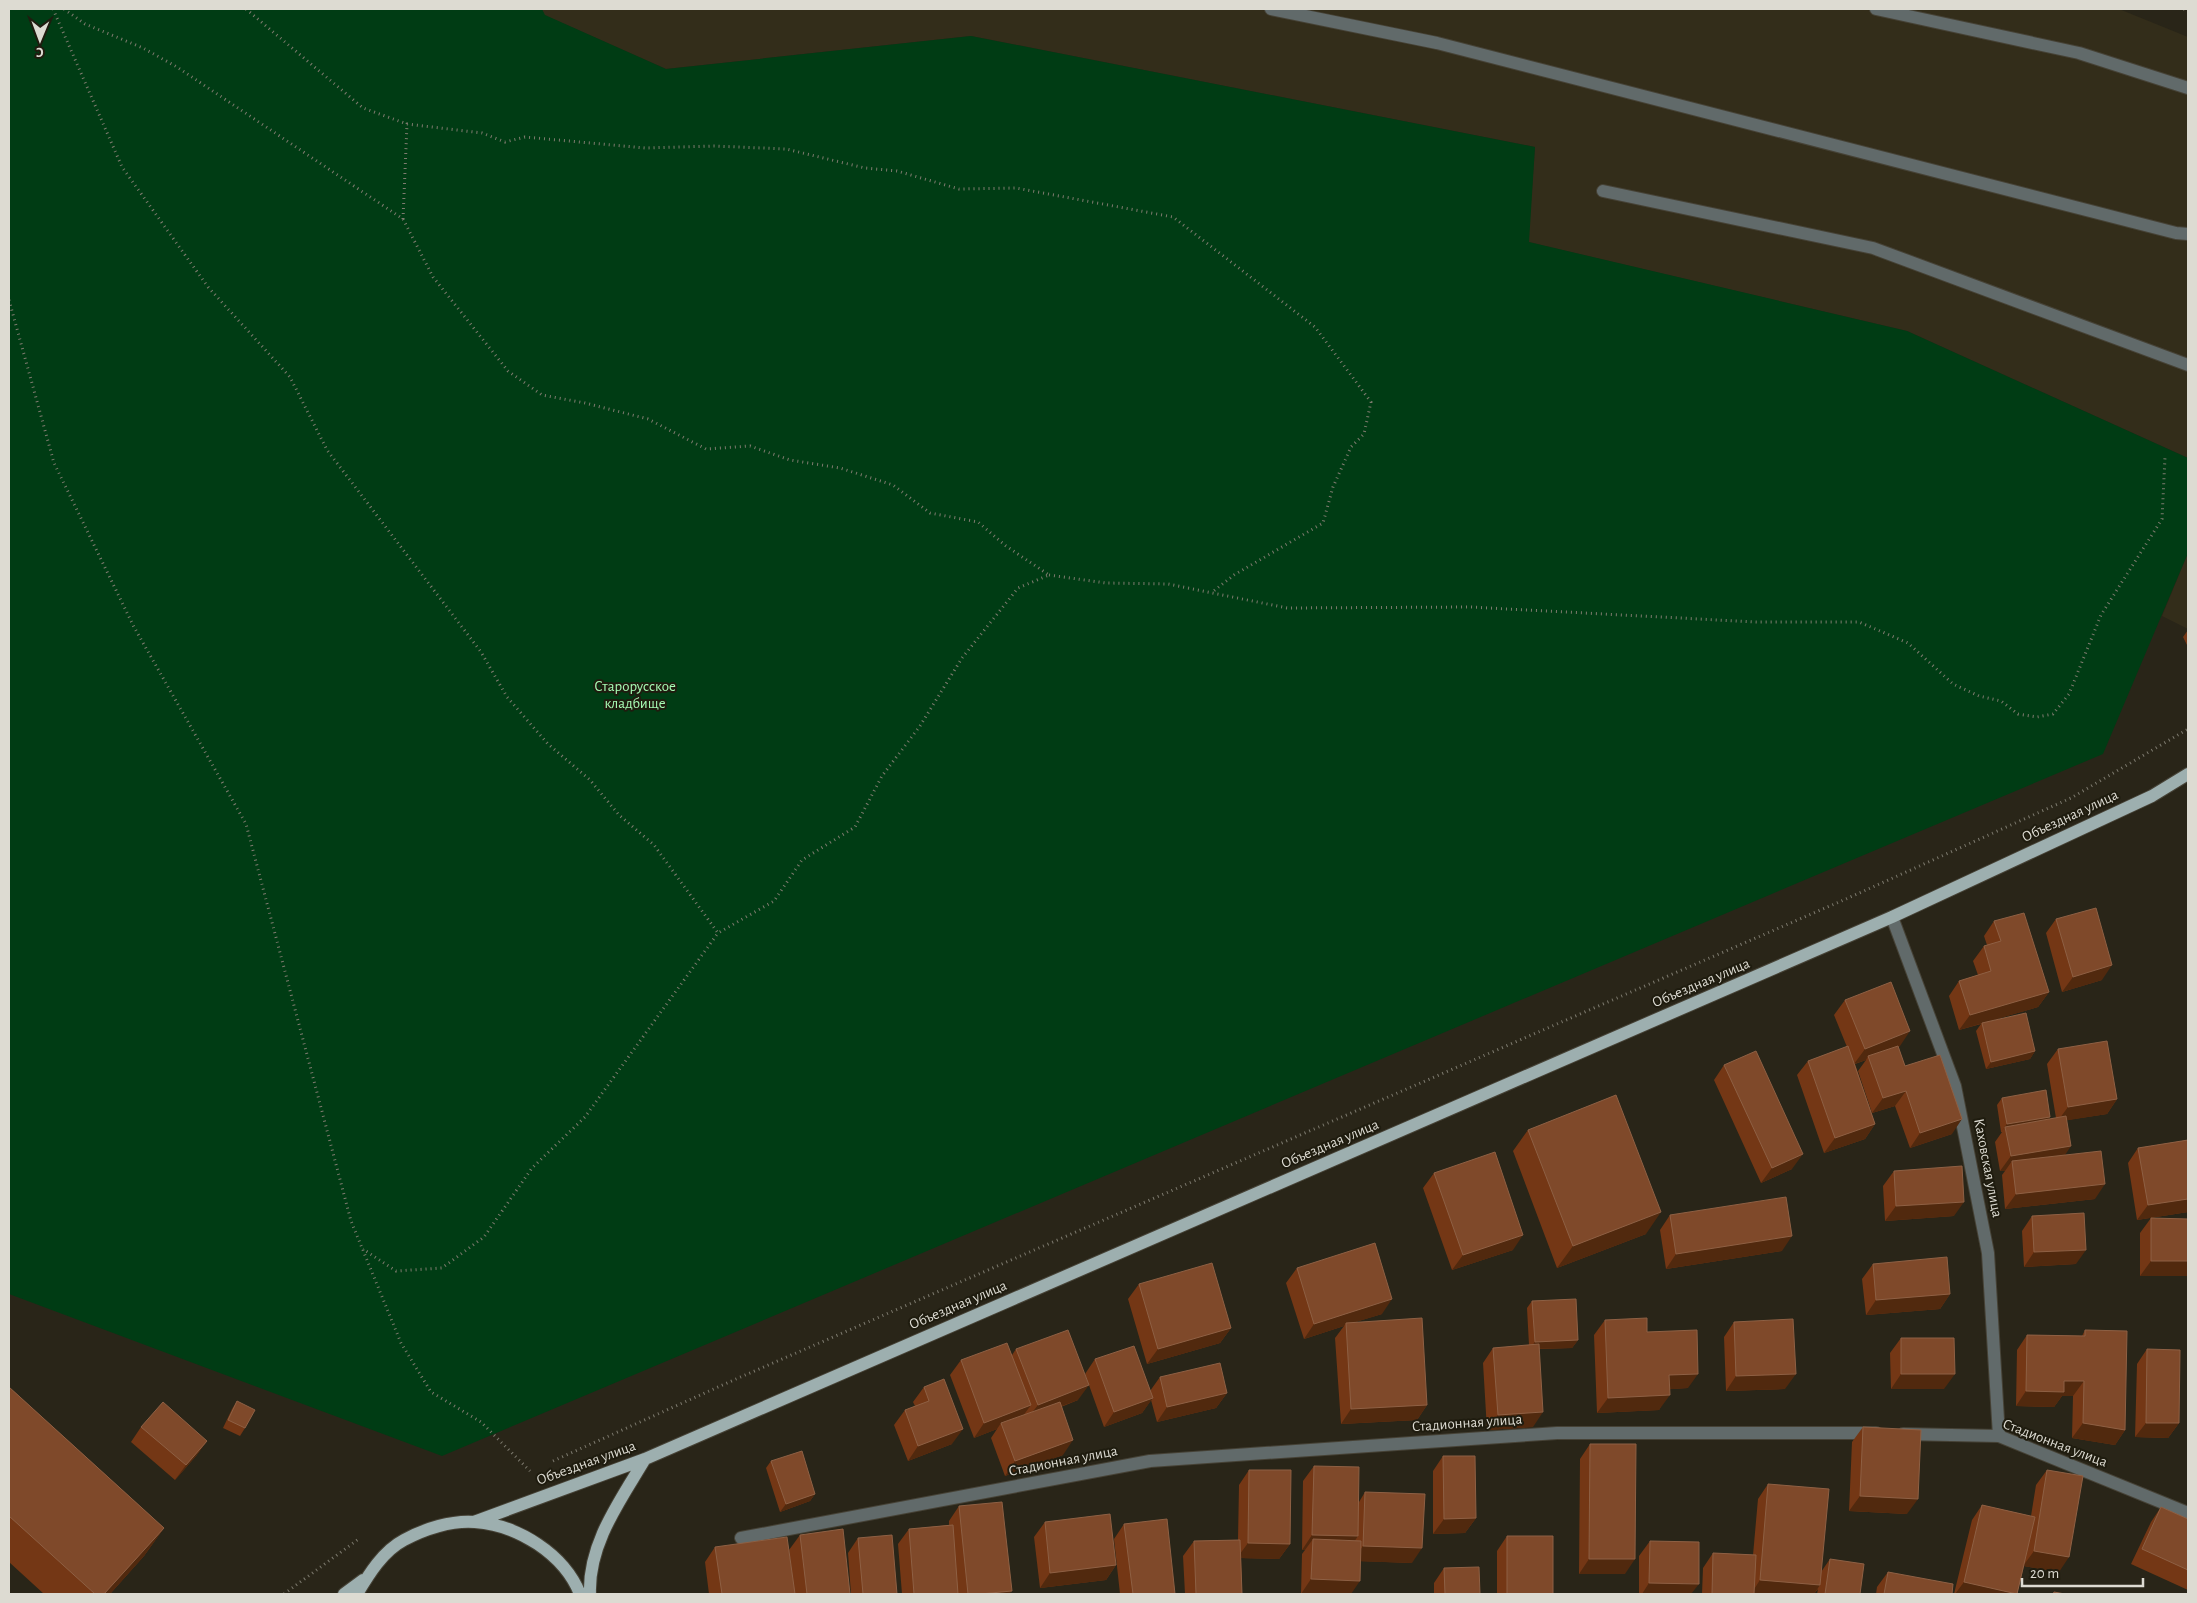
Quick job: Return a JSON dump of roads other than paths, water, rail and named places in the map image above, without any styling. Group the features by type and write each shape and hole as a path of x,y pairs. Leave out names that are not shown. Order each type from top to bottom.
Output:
{"main road":[{"name":"Объездная улица","path":"474,1522 645,1459 1892,917 2152,796 2188,774"},
{"path":"590,1594 589,1582 596,1548 612,1514 645,1459"},
{"path":"357,1594 367,1577 385,1555 403,1540 432,1528 474,1522 490,1524 529,1538 552,1555 574,1579 580,1594"},
{"path":"344,1594 367,1577"}],"street":[{"path":"1271,9 1437,43 2176,233 2188,234"},
{"path":"1876,9 2079,53 2188,88"},
{"path":"1603,191 1873,248 2188,365"},
{"name":"Каховская улица","path":"1892,917 1955,1086 1988,1254 1998,1436"},
{"name":"Стадионная улица","path":"742,1538 1150,1461 1557,1433 1819,1432 1998,1436 2188,1513"}],"park label":[{"name":"Старорусское кладбище","path":"635,694"}]}
